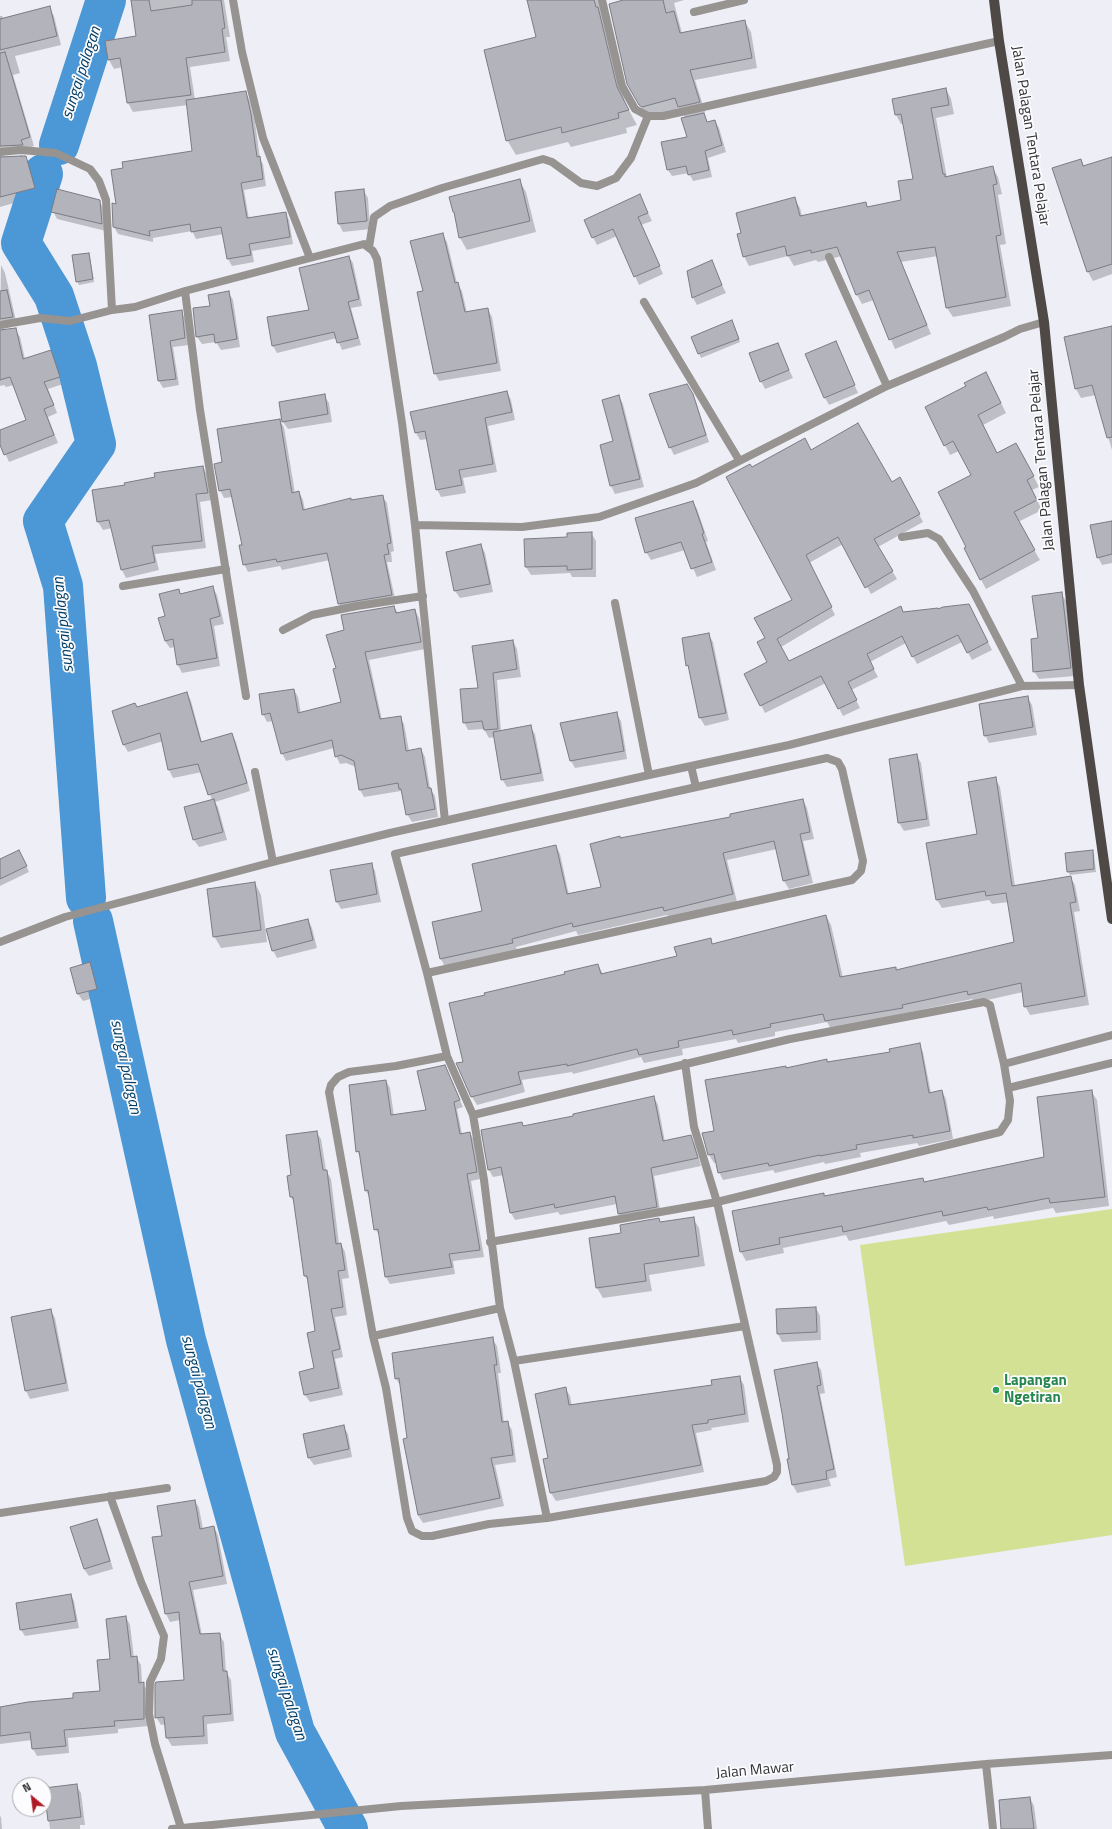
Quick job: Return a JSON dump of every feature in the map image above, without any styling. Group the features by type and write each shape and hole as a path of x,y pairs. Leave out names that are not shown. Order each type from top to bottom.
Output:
{"main road":[{"name":"Jalan Palagan Tentara Pelajar","path":"994,0 999,41 1044,322 1079,685 1112,919"}],"street":[{"path":"233,0 242,52 263,138 310,258"},
{"path":"602,0 622,86 635,109 648,116 663,116 999,41"},
{"path":"694,12 744,0"},
{"path":"369,247 374,217 390,206 442,188 543,159 552,162 581,183 597,186 616,178 631,158 648,116"},
{"path":"0,152 21,150 56,153 90,169 99,181 106,200 112,310"},
{"path":"0,325 40,318 70,321 112,310 135,307 185,291 364,244 369,247 377,259 402,423 423,596 445,821"},
{"path":"829,257 887,386"},
{"path":"185,291 200,410 246,696"},
{"path":"644,302 740,460"},
{"path":"415,525 522,527 599,518 696,483 887,386 1020,329 1044,322"},
{"path":"902,537 928,534 939,539 973,591 1022,686"},
{"path":"123,586 226,569"},
{"path":"283,630 312,615 357,606 423,596"},
{"path":"615,603 649,775"},
{"path":"0,942 65,917 273,862 445,821 789,745 1022,686 1079,685"},
{"path":"427,973 852,880 861,871 864,861 845,776 838,762 827,758 396,854 447,1056 473,1115 484,1180 490,1242 500,1308 514,1361 547,1518"},
{"path":"691,766 696,787"},
{"path":"255,772 273,862"},
{"path":"473,1115 790,1039 984,1002 990,1005 1004,1064 1010,1100 1008,1120 1000,1132 717,1202 490,1242"},
{"path":"1004,1064 1112,1035"},
{"path":"447,1056 396,1066 349,1072 338,1077 331,1085 329,1092 374,1336 386,1388 407,1518 412,1531 422,1536 432,1536 489,1524 547,1518 766,1481 774,1477 777,1472 777,1465 717,1202 694,1127 685,1063"},
{"path":"1008,1088 1112,1063"},
{"path":"374,1336 500,1308"},
{"path":"514,1361 745,1326"},
{"path":"0,1513 168,1488"},
{"path":"110,1496 141,1582 164,1636 161,1659 150,1682 149,1714 155,1744 181,1828"},
{"name":"Jalan Mawar","path":"172,1829 401,1806 705,1790 986,1764 1112,1755"},
{"path":"986,1764 993,1829"},
{"path":"705,1790 708,1829"}],"green space":[{"name":"Lapangan Ngetiran","path":"1112,1209 1112,1535 905,1566 860,1245"}],"building":[{"path":"131,0 149,0 151,11 192,5 192,0 221,0 225,28 222,29 225,52 186,58 191,95 127,103 120,58 108,60 105,41 136,36"},
{"path":"527,0 594,0 596,7 598,7 617,87 629,110 618,113 619,118 562,133 561,127 506,141 484,50 536,37"},
{"path":"623,0 663,0 666,13 674,11 680,33 745,20 752,58 690,70 700,102 678,107 675,98 642,107 639,105 627,84 609,4"},
{"path":"50,6 57,36 0,50 0,19"},
{"path":"5,52 30,137 21,140 23,145 0,146 0,53"},
{"path":"946,88 949,105 931,108 943,174 945,174 945,177 993,166 997,184 993,185 1001,235 996,236 1006,297 946,308 935,247 897,252 927,325 889,340 869,290 856,295 837,247 811,253 811,250 787,256 785,246 743,257 737,234 741,233 736,213 795,197 800,216 866,202 867,207 901,200 898,181 913,179 901,114 895,115 892,99"},
{"path":"246,91 257,157 260,156 263,179 241,183 247,218 286,212 290,237 249,244 251,255 227,259 221,227 191,232 190,224 149,231 150,236 113,227 112,203 116,204 111,170 123,168 122,162 192,151 186,100"},
{"path":"704,113 707,122 715,120 722,145 705,151 709,170 688,175 686,166 667,170 661,142 687,137 681,118"},
{"path":"26,156 35,188 0,197 0,157"},
{"path":"1112,157 1112,264 1087,272 1052,168 1081,159 1083,166"},
{"path":"520,179 530,221 459,238 454,212 449,197"},
{"path":"57,189 100,200 102,224 51,212"},
{"path":"364,189 367,221 338,224 335,192"},
{"path":"640,194 648,213 638,217 660,266 634,277 613,229 592,238 584,220"},
{"path":"443,233 455,283 458,282 465,312 488,308 497,363 434,374 417,292 423,291 410,241"},
{"path":"89,253 93,279 76,282 72,255"},
{"path":"349,256 359,299 348,302 358,338 337,343 334,332 272,346 267,317 309,310 299,268"},
{"path":"712,260 722,285 692,298 687,271"},
{"path":"7,290 13,317 0,319 0,291"},
{"path":"229,291 237,339 215,343 214,334 196,337 193,308 210,306 208,295"},
{"path":"182,310 185,338 170,341 176,379 158,381 149,315"},
{"path":"732,320 739,339 698,354 691,337"},
{"path":"1112,326 1112,437 1107,438 1092,385 1075,389 1064,337"},
{"path":"16,328 23,359 51,350 60,377 44,382 54,405 44,409 54,435 4,455 0,445 0,430 26,420 10,377 0,380 0,330"},
{"path":"836,341 855,385 824,398 805,354"},
{"path":"778,343 789,370 760,382 749,353"},
{"path":"986,372 1001,403 978,415 997,453 1016,443 1034,476 1027,480 1037,500 1014,512 1035,550 980,580 964,548 966,547 938,492 971,475 953,441 944,446 925,407 966,386 964,383"},
{"path":"687,384 693,394 706,435 669,448 649,394"},
{"path":"507,391 512,412 485,418 493,464 459,470 462,485 436,490 425,431 415,433 410,412"},
{"path":"325,394 328,414 282,422 279,402"},
{"path":"619,395 640,479 610,486 600,445 613,441 602,400"},
{"path":"280,419 292,493 299,491 303,510 351,498 351,500 383,495 391,543 387,544 389,554 384,555 392,595 338,604 327,553 277,562 276,559 243,565 239,545 242,545 230,489 219,491 214,464 222,462 217,429"},
{"path":"858,423 892,482 900,477 920,514 874,539 893,571 865,588 838,537 806,555 832,607 777,639 789,661 901,606 903,612 938,609 969,604 988,642 967,653 958,635 912,657 902,636 867,654 874,669 848,682 857,700 838,709 821,676 760,706 744,674 767,662 757,642 765,638 754,618 792,600 726,477 750,464 752,467 805,438 811,450"},
{"path":"203,466 208,493 196,494 202,541 152,546 155,562 121,570 109,520 97,522 92,490 125,485 124,483 155,477 154,473"},
{"path":"693,501 704,533 702,534 712,562 691,569 681,542 645,553 635,518"},
{"path":"1112,521 1112,554 1097,558 1090,525"},
{"path":"592,532 592,569 567,570 567,566 525,567 524,539 567,537 567,533"},
{"path":"481,544 490,584 454,591 446,552"},
{"path":"213,586 220,616 210,619 217,658 177,665 173,639 165,641 158,618 165,616 159,594 179,589 180,594"},
{"path":"1062,592 1071,668 1033,672 1031,639 1038,638 1032,596"},
{"path":"394,606 396,613 415,609 421,642 365,652 380,719 401,716 406,751 421,748 428,788 431,788 435,809 406,815 401,789 399,789 398,783 359,790 354,761 341,755 335,757 332,740 281,754 270,713 262,715 259,694 294,689 298,713 341,702 333,669 336,668 326,635 344,630 341,615"},
{"path":"709,633 726,713 699,718 688,665 686,666 682,638"},
{"path":"513,640 517,669 493,673 498,729 484,730 482,721 463,723 460,689 478,688 472,646"},
{"path":"187,692 201,742 232,733 247,783 208,795 198,764 168,770 160,733 123,745 112,711 135,703 137,707"},
{"path":"1028,696 1033,727 984,736 979,704"},
{"path":"617,712 624,751 570,761 560,723"},
{"path":"531,725 541,773 501,780 493,732"},
{"path":"917,754 927,819 898,823 889,759"},
{"path":"996,777 1012,886 1071,876 1076,902 1070,903 1085,996 1024,1007 1021,983 968,995 967,991 902,1005 903,1008 825,1021 823,1014 770,1024 771,1027 733,1035 732,1030 678,1041 679,1047 639,1055 637,1049 567,1066 567,1064 518,1072 521,1084 471,1097 456,1063 463,1062 449,1003 485,995 484,993 565,974 564,972 598,964 601,974 677,956 674,947 711,938 712,944 826,915 840,977 896,967 896,970 1014,942 1006,893 986,896 985,891 936,900 926,843 977,834 968,782"},
{"path":"214,799 223,832 193,840 184,807"},
{"path":"803,799 810,832 800,834 809,875 783,881 774,841 723,853 733,894 664,911 663,907 573,927 572,923 512,939 513,943 440,959 432,922 482,911 472,864 556,845 567,894 601,887 590,844 620,836 620,838 730,817 730,814"},
{"path":"19,850 27,866 0,879 0,859"},
{"path":"1093,850 1094,869 1067,872 1065,853"},
{"path":"372,863 377,894 336,902 330,870"},
{"path":"255,882 261,930 213,937 207,889"},
{"path":"308,919 313,940 272,951 266,929"},
{"path":"90,962 97,989 77,994 70,968"},
{"path":"920,1043 929,1093 942,1090 950,1131 913,1138 913,1135 856,1145 857,1149 769,1166 768,1163 718,1173 714,1154 708,1155 702,1133 714,1131 705,1080 786,1066 786,1068 827,1059 827,1062 890,1052 889,1049"},
{"path":"445,1065 460,1100 454,1102 460,1134 470,1132 477,1172 467,1174 480,1250 449,1254 452,1267 385,1277 378,1229 374,1230 368,1190 365,1191 359,1151 356,1152 349,1085 386,1080 391,1115 426,1110 417,1071"},
{"path":"1092,1090 1105,1197 1050,1203 1049,1198 988,1210 987,1207 943,1216 942,1211 843,1232 842,1226 779,1238 780,1244 740,1252 732,1211 824,1193 824,1196 923,1178 924,1182 1044,1157 1037,1097"},
{"path":"654,1096 663,1141 691,1135 698,1158 651,1168 657,1207 618,1214 615,1196 555,1208 554,1204 510,1213 501,1167 488,1170 481,1130 522,1122 523,1126 573,1116 573,1114"},
{"path":"317,1131 323,1170 327,1170 336,1244 341,1243 345,1270 338,1271 343,1307 331,1309 340,1349 332,1351 339,1388 304,1395 299,1372 314,1368 307,1333 315,1331 307,1276 304,1276 293,1197 290,1197 287,1176 291,1175 286,1135"},
{"path":"694,1217 699,1256 644,1264 646,1281 596,1288 589,1238 621,1233 620,1225 659,1218 660,1222"},
{"path":"816,1307 817,1332 777,1334 776,1309"},
{"path":"51,1309 66,1383 25,1391 11,1317"},
{"path":"493,1337 497,1365 494,1365 502,1422 508,1421 513,1455 491,1458 500,1498 418,1515 403,1439 407,1438 399,1378 395,1379 392,1353"},
{"path":"817,1362 821,1385 817,1386 834,1469 826,1471 827,1479 792,1485 787,1459 789,1459 782,1413 774,1370"},
{"path":"740,1376 745,1414 708,1420 708,1423 692,1425 701,1465 550,1493 543,1459 548,1458 535,1394 566,1387 569,1405 712,1385 711,1380"},
{"path":"344,1425 349,1449 308,1458 303,1434"},
{"path":"195,1500 200,1529 214,1526 223,1576 189,1582 200,1634 220,1633 223,1671 227,1671 231,1714 203,1716 204,1736 166,1738 164,1717 155,1718 155,1683 184,1680 179,1612 165,1614 152,1537 162,1536 157,1506"},
{"path":"97,1519 110,1561 84,1569 70,1527"},
{"path":"71,1594 76,1621 20,1630 16,1603"},
{"path":"126,1616 131,1657 137,1656 139,1683 144,1682 144,1719 114,1721 115,1726 64,1730 66,1746 32,1749 30,1732 0,1736 0,1707 28,1702 73,1698 73,1693 100,1691 97,1660 110,1659 106,1619"},
{"path":"77,1784 81,1817 48,1821 48,1817 52,1817 52,1787"},
{"path":"1030,1797 1034,1829 1001,1829 999,1800"}],"waterway":[{"name":"sungai palagan","path":"59,145 106,0"},
{"name":"sungai palagan","path":"43,174 21,243 54,296 77,366 96,444 43,521 63,586 86,898"},
{"name":"sungai palagan","path":"93,921 186,1340 295,1732 348,1829"}],"place":[{"name":"Lapangan Ngetiran","path":"996,1390"}]}
